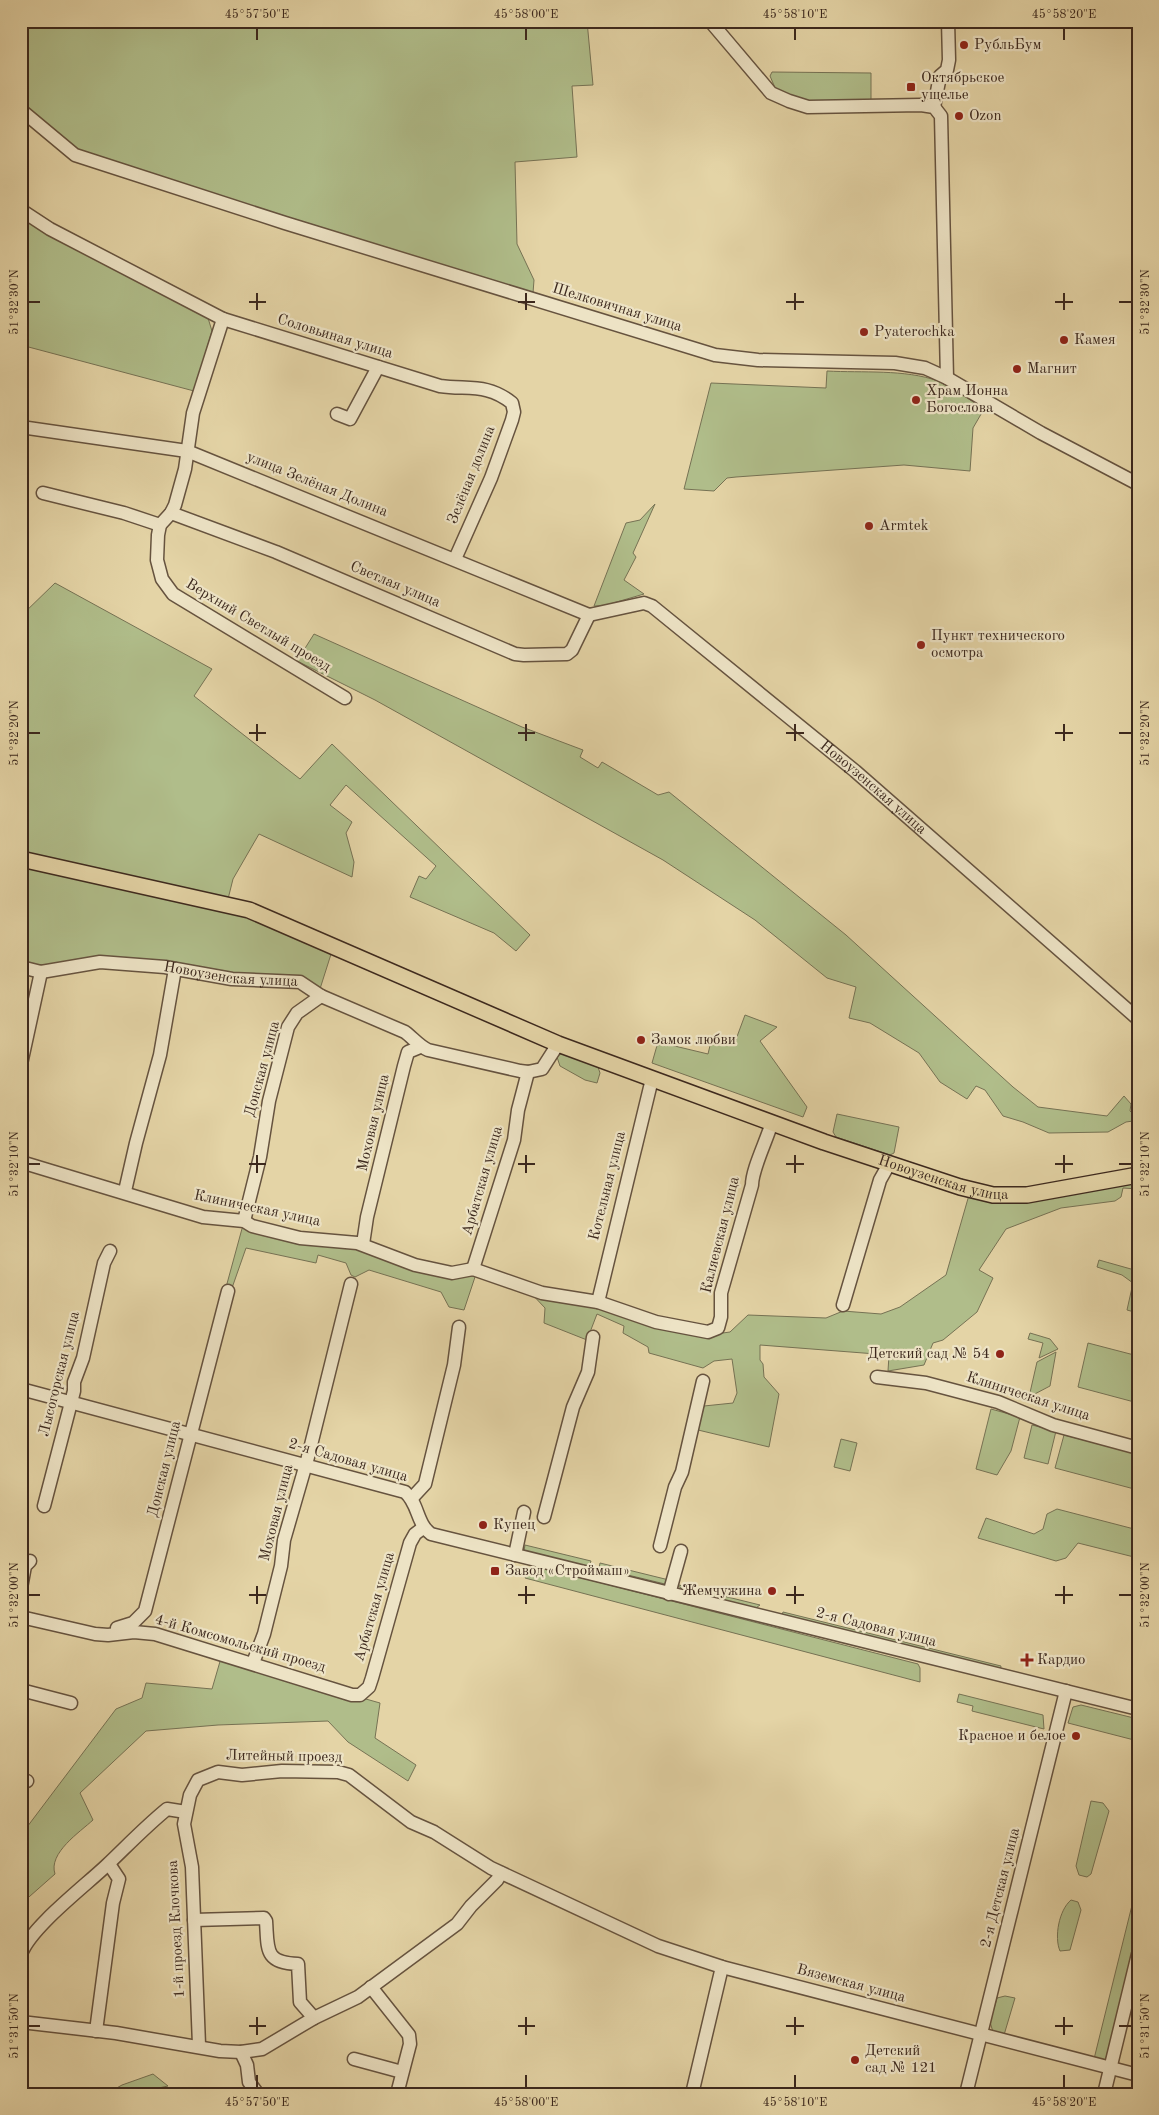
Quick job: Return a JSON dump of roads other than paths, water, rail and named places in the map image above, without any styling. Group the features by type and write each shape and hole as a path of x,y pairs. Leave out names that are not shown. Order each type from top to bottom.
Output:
{"main road":[{"name":"Новоузенская улица","path":"21,859 250,910 558,1044 889,1164 960,1187 1010,1196 1027,1195 1138,1175"}],"street":[{"path":"710,21 772,94 789,101 808,106 934,107"},
{"path":"947,378 941,116 934,107 940,76 947,70 949,60 948,21"},
{"name":"Шелковичная улица","path":"21,110 75,155 285,223 715,355 758,360 909,364 947,378 1033,428 1138,484"},
{"name":"Соловьиная улица","path":"21,210 50,229 223,319 440,386 476,387 504,397 512,403"},
{"path":"43,493 160,524 171,513 185,469 193,413 223,319"},
{"path":"337,414 350,419 378,367"},
{"name":"Зелёная долина","path":"455,559 494,470 512,420 514,412 512,403"},
{"name":"улица Зелёная Долина","path":"21,427 187,451 589,615"},
{"name":"Светлая улица","path":"171,513 276,552 515,654 524,656 567,654 572,650 589,615"},
{"name":"Верхний Светлый проезд","path":"160,524 157,560 162,580 173,594 345,698"},
{"name":"Новоузенская улица","path":"589,615 644,603 652,606 855,771 1138,1019"},
{"name":"Новоузенская улица","path":"21,967 41,972 100,962 175,969 232,979 300,982 321,996 405,1032 420,1047 528,1072"},
{"path":"125,1191 160,1056 175,969"},
{"path":"21,1064 41,972"},
{"name":"Донская улица","path":"244,1221 260,1157 269,1101 288,1027 297,1013 321,996"},
{"path":"528,1072 542,1069 558,1044"},
{"name":"Моховая улица","path":"363,1244 367,1217 408,1052 420,1047"},
{"name":"Арбатская улица","path":"473,1270 514,1140 518,1110 528,1072"},
{"name":"Котельная улица","path":"598,1302 652,1079"},
{"name":"Каляевская улица","path":"718,1328 721,1317 721,1293 752,1185 752,1174 760,1160 772,1122"},
{"name":"Клиническая улица","path":"21,1162 125,1191 203,1217 244,1221 252,1226 300,1238 363,1244 415,1265 452,1273 473,1270 542,1293 598,1302 656,1322 708,1332 718,1328"},
{"path":"843,1305 880,1180 889,1164"},
{"name":"Лысогорская улица","path":"44,1506 104,1263 110,1251"},
{"name":"Моховая улица","path":"253,1663 264,1634 281,1566 284,1540 306,1464 351,1284"},
{"name":"Донская улица","path":"108,1635 110,1631 133,1623 145,1611 228,1291"},
{"path":"412,1498 425,1484 454,1365 459,1327"},
{"path":"544,1517 573,1407 588,1372 592,1337"},
{"name":"Клиническая улица","path":"877,1377 926,1383 998,1402 1053,1425 1138,1448"},
{"path":"660,1546 675,1487 682,1472 703,1381"},
{"name":"2-я Садовая улица","path":"21,1389 405,1492 412,1498 423,1528 431,1534 1138,1710"},
{"path":"514,1555 524,1512"},
{"name":"Арбатская улица","path":"360,1695 368,1687 372,1678 410,1543 415,1534 423,1528"},
{"path":"670,1594 681,1551"},
{"path":"21,1588 25,1566 30,1561"},
{"name":"4-й Комсомольский проезд","path":"21,1618 72,1630 108,1635 134,1632 155,1634 352,1695 360,1695"},
{"path":"21,1690 71,1703"},
{"name":"2-я Детская улица","path":"966,2094 1045,1782 1066,1691"},
{"name":"Литейный проезд","path":"186,1812 190,1794 198,1780 213,1773 338,1772 349,1775 411,1822 434,1832 501,1873 564,1902"},
{"path":"21,1954 32,1935 109,1864 141,1831 167,1810 186,1812"},
{"name":"1-й проезд Клочкова","path":"186,1812 184,1824 192,1867 199,2045"},
{"path":"96,2031 119,1879 109,1864"},
{"path":"21,2022 96,2031 161,2042 199,2045 220,2051 241,2052 262,2049 314,2018 358,1997 457,1924 471,1906 497,1880 501,1873"},
{"name":"Вяземская улица","path":"564,1902 658,1946 722,1967 1138,2075"},
{"path":"194,1920 264,1918 270,1955 276,1961 298,1964 300,2002 314,2018"},
{"path":"1104,2094 1138,1954"},
{"path":"692,2094 722,1967"},
{"path":"371,1987 409,2035 410,2044 397,2094"},
{"path":"241,2052 247,2065 249,2082 258,2094"},
{"path":"354,2059 402,2072"}],"place":[{"name":"РубльБум","path":"964,45"},
{"name":"Октябрьское ущелье","path":"911,87"},
{"name":"Ozon","path":"959,116"},
{"name":"Pyaterochka","path":"864,332"},
{"name":"Камея","path":"1064,340"},
{"name":"Магнит","path":"1017,369"},
{"name":"Храм Ионна Богослова","path":"916,400"},
{"name":"Armtek","path":"869,526"},
{"name":"Пункт технического осмотра","path":"921,645"},
{"name":"Замок любви","path":"641,1040"},
{"name":"Детский сад № 54","path":"1000,1354"},
{"name":"Купец","path":"483,1525"},
{"name":"Завод «Строймаш»","path":"495,1571"},
{"name":"Жемчужина","path":"772,1591"},
{"name":"Кардио","path":"1027,1660"},
{"name":"Красное и белое","path":"1076,1736"},
{"name":"Детский сад № 121","path":"855,2060"}]}
